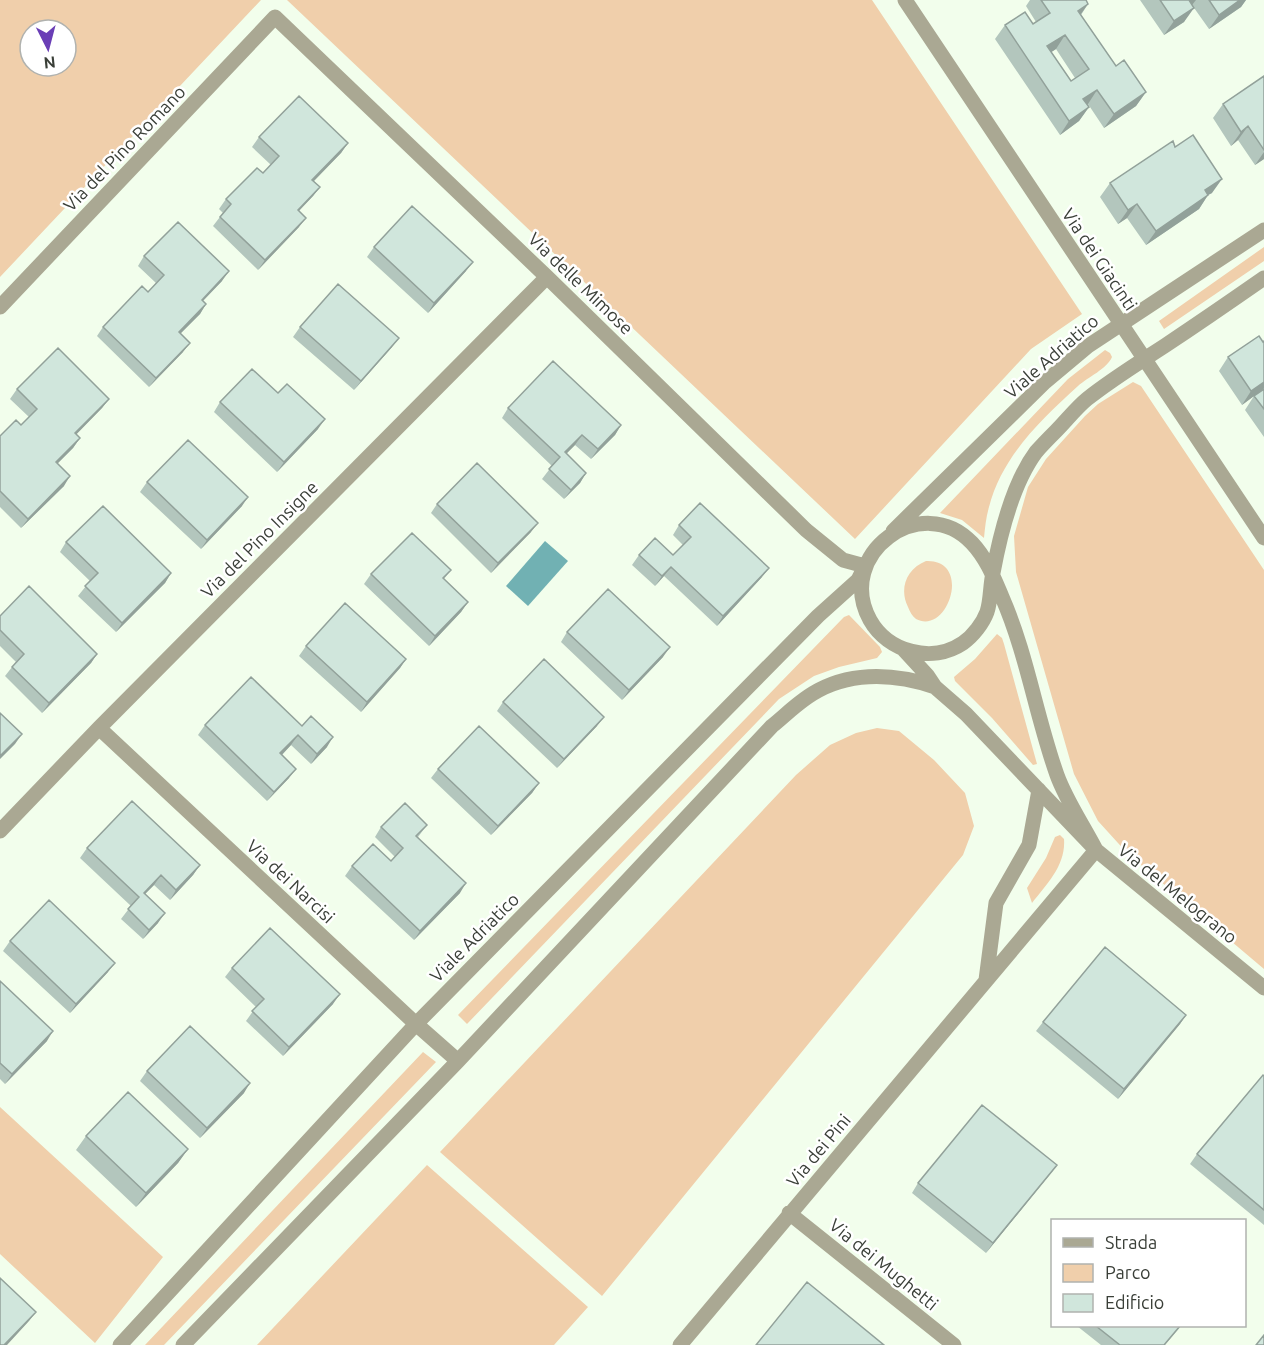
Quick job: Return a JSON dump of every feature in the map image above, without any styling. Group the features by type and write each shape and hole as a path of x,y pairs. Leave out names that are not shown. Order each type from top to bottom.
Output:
{"street":[{"name":"Via dei Giacinti","path":"905,0 1119,324 1264,538"},
{"name":"Via delle Mimose","path":"275,17 547,277 806,530 843,560 865,566"},
{"name":"Via del Pino Romano","path":"0,307 275,17"},
{"name":"Viale Adriatico","path":"885,539 1045,382 1088,346 1264,230"},
{"name":"Via del Pino Insigne","path":"0,831 99,728 547,277"},
{"path":"904,650 924,653 944,651 962,643 977,630 987,612 993,574 1010,502 1036,452 1085,400 1264,278"},
{"path":"935,687 904,650 881,636 870,620 863,600 861,580 873,551 885,539 901,529 919,525 937,525 955,531 971,541 993,574 1013,621 1058,777 1096,850"},
{"name":"Viale Adriatico","path":"120,1345 416,1024 810,624 858,580 865,566"},
{"path":"183,1345 458,1061 771,726 818,690 836,682 870,676 896,676 935,687"},
{"name":"Via del Melograno","path":"935,687 966,714 1096,850 1264,988"},
{"name":"Via dei Narcisi","path":"99,728 458,1061"},
{"path":"986,980 996,903 1029,845 1039,790"},
{"name":"Via dei Pini","path":"680,1345 1096,850"},
{"name":"Via dei Mughetti","path":"789,1213 954,1345"}],"green space":[{"path":"0,0 261,0 0,277"},
{"path":"287,0 872,0 1082,314 1031,349 855,539"},
{"path":"1264,247 1264,261 1164,329 1159,321"},
{"path":"1105,350 1112,357 1110,361 1050,412 1013,455 995,489 987,515 984,538 962,520 940,513 1068,379"},
{"path":"1133,382 1141,386 1264,570 1264,969 1128,854 1098,821 1074,774 1016,572 1014,536 1028,487 1046,459 1085,416 1098,404"},
{"path":"926,561 940,564 949,572 952,583 951,596 946,608 938,617 928,621 913,617 904,593 909,574"},
{"path":"849,615 880,647 882,652 877,658 814,676 779,699 467,1024 458,1015 844,617"},
{"path":"997,634 1002,638 1004,644 1037,764 1033,765 992,718 955,681 954,677 975,659"},
{"path":"877,728 899,731 934,760 965,793 974,826 963,855 602,1296 440,1152 796,775 830,745 856,733"},
{"path":"1060,835 1064,839 1064,848 1059,866 1032,903 1027,888 1046,858 1055,837"},
{"path":"423,1052 436,1062 164,1345 145,1345"},
{"path":"0,1107 163,1257 95,1343 0,1254"},
{"path":"427,1165 588,1307 554,1345 257,1345"}],"water":[{"path":"545,541 568,561 528,606 506,586"}],"building":[{"path":"1041,0 1086,0 1088,4 1078,11 1116,66 1124,60 1146,92 1114,114 1097,90 1083,99 1089,107 1069,121 1005,25 1025,12 1033,24 1050,13","holes":["1065,35 1089,69 1071,81 1047,46"]},
{"path":"1160,0 1189,0 1194,8 1174,21"},
{"path":"1209,0 1240,0 1219,15"},
{"path":"1264,76 1264,150 1248,126 1241,132 1223,104"},
{"path":"299,96 348,143 312,180 320,187 298,210 306,218 265,260 220,217 231,204 226,199 257,168 263,173 279,156 259,137"},
{"path":"1193,135 1222,179 1205,190 1208,195 1156,231 1137,204 1128,210 1110,183 1173,141 1175,147"},
{"path":"412,206 473,262 434,303 374,247"},
{"path":"178,222 229,271 202,300 206,304 179,332 190,343 156,378 103,327 142,286 148,292 164,275 144,256"},
{"path":"338,284 399,338 361,381 300,327"},
{"path":"1259,336 1264,341 1264,382 1251,391 1228,357"},
{"path":"58,348 109,399 75,433 80,438 56,462 70,476 28,519 0,491 0,436 16,420 21,425 37,409 17,389"},
{"path":"553,361 621,425 598,449 582,435 565,452 586,473 571,490 549,469 560,457 508,408"},
{"path":"252,369 278,393 287,384 325,419 284,462 220,402"},
{"path":"1264,389 1264,409 1254,396"},
{"path":"188,440 248,497 207,540 147,482"},
{"path":"477,463 538,523 498,563 437,504"},
{"path":"700,503 769,568 723,616 671,567 662,576 639,555 655,538 673,555 691,537 679,525"},
{"path":"103,506 171,573 122,623 85,586 98,573 66,542"},
{"path":"412,533 451,570 443,578 468,602 435,636 371,574"},
{"path":"29,586 97,654 49,703 12,667 24,654 0,630 0,616"},
{"path":"608,589 670,647 629,690 567,632"},
{"path":"345,603 406,659 367,702 306,646"},
{"path":"544,659 604,717 564,759 503,702"},
{"path":"251,677 302,726 311,716 333,737 317,754 298,735 280,753 296,769 274,792 205,725"},
{"path":"0,713 22,734 0,756"},
{"path":"479,726 539,783 498,826 438,769"},
{"path":"132,801 200,865 176,890 161,875 144,893 165,913 149,930 128,909 139,897 87,848"},
{"path":"405,803 427,825 416,836 466,883 420,931 352,866 373,844 391,861 403,848 381,827"},
{"path":"49,900 115,963 76,1004 10,941"},
{"path":"270,928 340,994 289,1047 252,1011 264,999 232,968"},
{"path":"1105,947 1186,1015 1124,1089 1043,1022"},
{"path":"0,981 53,1031 12,1074 0,1063"},
{"path":"190,1026 250,1083 207,1128 147,1071"},
{"path":"1264,1076 1264,1210 1197,1154"},
{"path":"128,1092 188,1149 146,1193 86,1136"},
{"path":"982,1105 1057,1165 993,1243 918,1183"},
{"path":"0,1278 36,1312 4,1345 0,1345"},
{"path":"807,1282 884,1345 756,1345"},
{"path":"1097,1327 1179,1327 1164,1345 1120,1345"},
{"path":"1264,1335 1264,1345 1256,1345"}]}
